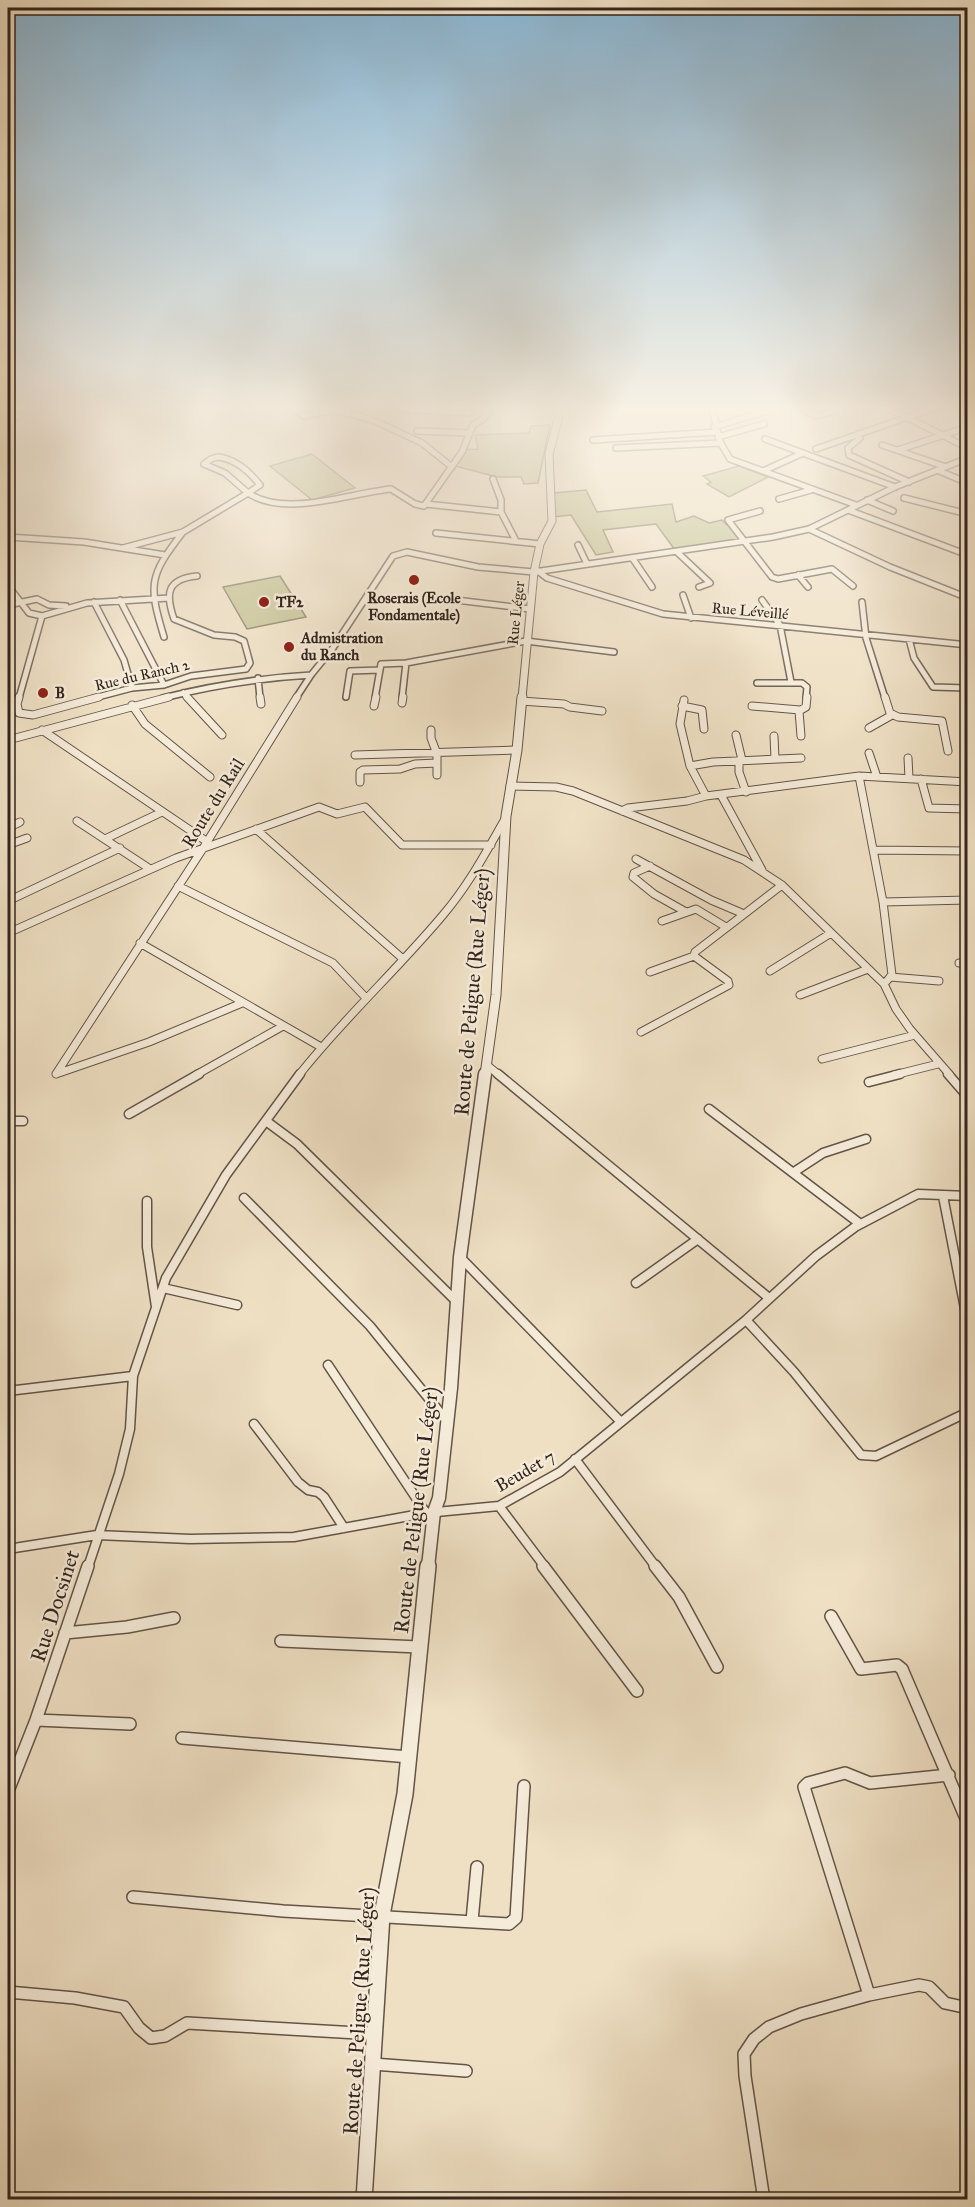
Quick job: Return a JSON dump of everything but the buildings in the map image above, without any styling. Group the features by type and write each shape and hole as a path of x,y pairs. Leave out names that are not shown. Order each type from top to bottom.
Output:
{"street":[{"path":"123,548 183,532 219,511"},
{"path":"490,511 501,512 516,541"},
{"name":"Rue Léger","path":"507,820 510,786 517,750 530,609 540,544 552,521 552,511"},
{"path":"760,511 728,520 772,577 778,579 832,569 853,586"},
{"path":"536,572 798,533 846,511"},
{"path":"851,511 968,555"},
{"path":"808,529 890,567 968,598"},
{"path":"164,637 153,599 151,582 165,555 183,532"},
{"path":"436,533 540,544"},
{"path":"8,537 123,548 165,555"},
{"path":"8,543 27,538"},
{"path":"578,545 587,564"},
{"path":"677,552 711,583 699,587"},
{"name":"Route du Rail","path":"242,1003 149,1042 56,1074 202,850 311,675 340,639 389,560 400,553 416,554 478,567 536,572"},
{"path":"633,559 652,587"},
{"name":"Rue Léveillé","path":"536,572 547,578 663,614 968,645"},
{"path":"10,591 29,613 42,616 94,602 169,598 174,582 183,576 197,576"},
{"path":"798,576 808,587"},
{"path":"10,591 49,605 76,606"},
{"path":"683,595 691,618"},
{"path":"431,597 530,609"},
{"name":"Rue du Ranch 2","path":"42,616 17,704 19,713 33,715 132,688 164,685 191,676 246,669 250,663 244,641 235,637 214,635 174,619 169,598"},
{"path":"8,605 37,599"},
{"path":"120,600 164,685"},
{"path":"762,600 780,625 791,682"},
{"path":"94,602 124,660 132,688"},
{"path":"862,602 866,634 892,715"},
{"path":"8,632 11,624"},
{"path":"909,639 914,658 933,687 968,688"},
{"path":"374,706 381,664 406,663 526,641 614,652"},
{"path":"402,703 406,663"},
{"path":"346,697 350,671 380,670"},
{"path":"8,740 183,693 258,678 311,675"},
{"path":"258,678 261,704"},
{"path":"752,706 800,710 806,707 807,687 802,683 757,683"},
{"path":"183,693 222,735"},
{"path":"521,701 564,704 602,711"},
{"path":"704,729 702,710 683,703 680,724 690,766 706,796"},
{"path":"132,705 145,724 210,777"},
{"path":"800,710 801,736"},
{"path":"869,728 892,715 942,721 948,751"},
{"path":"42,730 206,841"},
{"path":"431,730 431,738 437,754 437,775"},
{"path":"736,735 742,760 738,766 746,792"},
{"path":"774,736 775,759"},
{"path":"355,755 517,750"},
{"path":"869,753 876,777"},
{"path":"690,766 742,760 801,758"},
{"path":"908,758 909,778"},
{"path":"360,782 360,772 363,770 400,769 415,764 437,764"},
{"path":"622,811 628,808 687,801 706,796 859,776 968,782"},
{"path":"859,776 883,902 890,977 884,984"},
{"path":"921,779 929,808 968,809"},
{"path":"510,786 563,788 744,860 762,870 782,885 884,984 896,1009 915,1035 968,1097"},
{"path":"722,795 762,870"},
{"path":"8,933 150,869 319,807 337,814 363,807 402,845 491,845"},
{"path":"105,839 162,812"},
{"name":"Rue Docsinet","path":"9,1783 36,1720 119,1474 129,1430 133,1376 166,1278 226,1175 321,1047 443,915 507,820"},
{"name":"Route de Peligue (Rue Léger)","path":"364,2199 382,1915 405,1794 430,1512 439,1498 448,1422 459,1304 460,1257 496,995 507,820"},
{"path":"77,821 150,869"},
{"path":"8,828 20,822"},
{"path":"256,829 403,959"},
{"path":"8,845 27,837"},
{"path":"8,901 120,848"},
{"path":"873,850 968,851"},
{"path":"636,858 711,900 744,914"},
{"path":"650,866 634,873 633,877 654,894 686,912"},
{"path":"650,972 694,956 700,947 782,885"},
{"path":"178,886 333,963 366,998"},
{"path":"883,902 968,900"},
{"path":"662,921 700,909 726,927"},
{"path":"770,971 831,933"},
{"path":"140,943 321,1047"},
{"path":"641,1032 729,985 728,981 694,956"},
{"path":"959,963 968,963"},
{"path":"800,994 868,969"},
{"path":"890,977 939,981"},
{"path":"129,1114 283,1026"},
{"path":"822,1059 915,1035"},
{"path":"869,1082 939,1064"},
{"path":"488,1066 769,1298"},
{"path":"709,1109 859,1223"},
{"path":"8,1121 23,1121"},
{"path":"266,1121 297,1144 459,1304"},
{"path":"794,1172 823,1154 866,1139"},
{"name":"Beudet 7","path":"8,1548 97,1535 189,1539 294,1537 430,1512 499,1506 560,1472 746,1320 859,1223 911,1197 926,1193 968,1196"},
{"path":"943,1196 968,1324"},
{"path":"244,1198 370,1326 448,1422"},
{"path":"147,1201 147,1247 157,1308"},
{"path":"636,1283 698,1239"},
{"path":"460,1257 620,1422"},
{"path":"163,1288 237,1305"},
{"path":"746,1320 794,1372 861,1455 876,1456 968,1412"},
{"path":"328,1365 430,1512"},
{"path":"8,1391 133,1376"},
{"path":"254,1424 298,1482 308,1490 318,1492 324,1497 344,1528"},
{"path":"575,1459 679,1597 717,1667"},
{"path":"499,1506 637,1691"},
{"path":"831,1616 861,1669 897,1665 902,1670 968,1823"},
{"path":"65,1633 127,1627 174,1618"},
{"path":"281,1641 419,1647"},
{"path":"36,1720 130,1724"},
{"path":"182,1738 409,1757"},
{"path":"869,1995 804,1787 808,1783 845,1773 870,1783 949,1775"},
{"path":"133,1897 283,1911 509,1924 516,1918 524,1786"},
{"path":"472,1921 477,1867"},
{"path":"764,2199 745,2076 744,2054 754,2039 769,2027 801,2014 869,1995 919,1985 929,1987 945,2003 968,2008"},
{"path":"8,1992 75,1998 124,2007 142,2033 154,2039 164,2038 187,2023 375,2034"},
{"path":"373,2064 466,2071"}],"shaded area":[{"path":"553,511 674,511 676,522 694,516 709,523 722,520 742,539 675,550 656,524 603,530 613,552 596,555 571,515 553,517"},
{"name":"TF2","path":"280,576 306,617 247,629 223,587"}],"place":[{"name":"Roserais (Ecole Fondamentale)","path":"414,580"},
{"name":"TF2","path":"264,602"},
{"name":"Admistration du Ranch","path":"289,647"},
{"name":"B","path":"43,693"}]}
